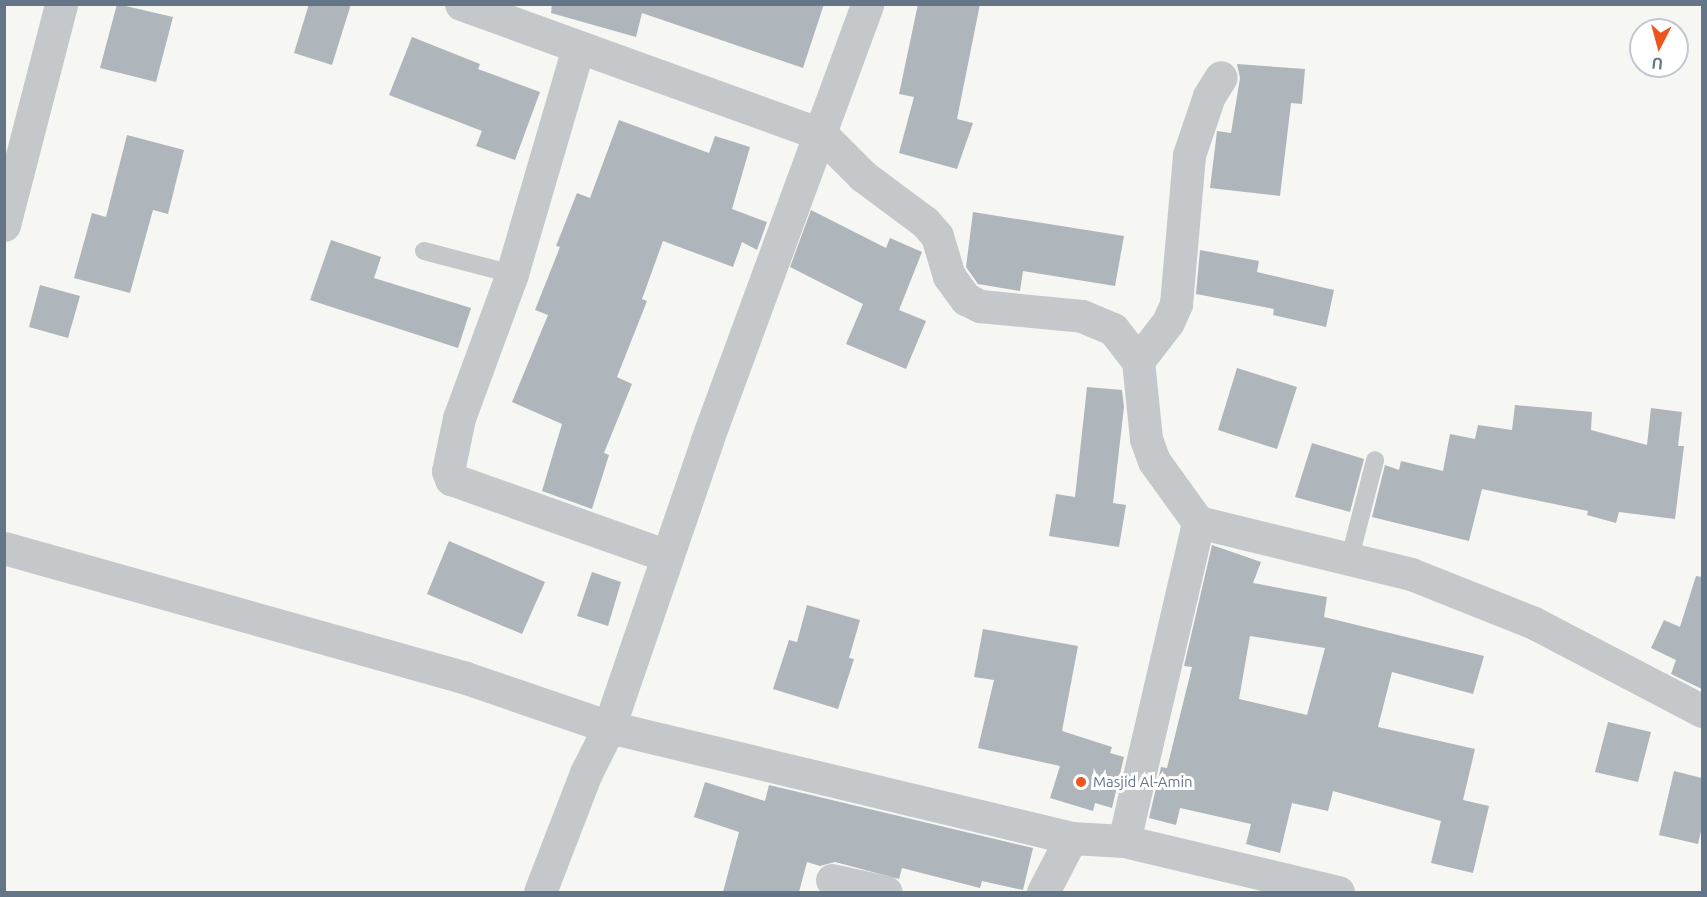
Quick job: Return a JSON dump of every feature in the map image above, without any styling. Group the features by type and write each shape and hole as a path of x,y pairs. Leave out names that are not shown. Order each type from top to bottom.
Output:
{"street":[{"path":"4,225 61,4"},
{"path":"461,4 822,135 863,176 925,222 937,236 950,276 966,299 980,306 1082,316 1113,329 1137,361 1146,440 1154,461 1198,522 1350,557 1411,574 1534,623 1702,711"},
{"path":"540,892 586,773 609,727 667,556 822,135 867,4"},
{"path":"578,48 512,274 459,418 448,463 451,479 667,556"},
{"path":"1137,361 1168,322 1176,303 1189,155 1209,96 1221,76"},
{"path":"1124,841 1198,522"},
{"path":"4,548 466,678 609,727 1071,838 1124,841 1338,892"},
{"path":"1043,892 1071,838"},
{"path":"832,880 886,892"}],"lane":[{"path":"424,251 512,274"},
{"path":"1350,557 1375,460"}],"building":[{"path":"117,4 173,17 156,82 100,68"},
{"path":"309,4 351,4 332,65 294,53"},
{"path":"552,4 824,4 803,68 642,13 636,37 551,13"},
{"path":"918,4 980,4 957,119 973,123 957,169 899,153 914,97 899,94"},
{"path":"412,37 480,64 478,69 540,92 515,160 476,146 482,131 389,95"},
{"path":"1237,64 1305,69 1302,104 1291,103 1280,196 1210,188 1217,131 1231,133 1240,78"},
{"path":"619,120 709,153 715,136 750,147 732,209 767,222 757,250 742,242 733,267 663,241 642,299 647,301 617,377 632,384 604,453 609,455 592,509 542,491 562,424 512,402 548,315 535,310 560,247 556,246 577,193 590,198"},
{"path":"127,135 184,150 168,214 153,210 130,293 74,278 92,213 106,217"},
{"path":"811,210 886,248 890,238 922,252 899,310 926,321 906,369 846,344 863,304 790,267"},
{"path":"973,212 1124,236 1115,286 1023,271 1020,291 978,284 966,267"},
{"path":"331,240 381,257 374,278 471,308 458,348 310,300"},
{"path":"1200,250 1259,261 1257,272 1334,290 1326,327 1273,315 1274,309 1196,294"},
{"path":"40,285 80,296 68,338 29,327"},
{"path":"1237,368 1297,387 1277,449 1218,430"},
{"path":"1087,387 1122,390 1124,407 1113,503 1126,505 1119,547 1049,536 1056,494 1075,497"},
{"path":"1515,405 1592,412 1591,430 1647,445 1651,408 1682,412 1678,446 1684,446 1675,519 1619,512 1616,523 1587,515 1588,511 1482,489 1469,541 1372,517 1385,465 1399,470 1401,461 1443,471 1450,434 1475,439 1478,425 1512,430"},
{"path":"1312,443 1364,459 1350,512 1295,497"},
{"path":"449,541 545,582 522,634 427,594"},
{"path":"1212,545 1261,562 1253,583 1327,597 1324,617 1484,656 1473,694 1392,672 1378,727 1475,749 1463,800 1489,806 1473,873 1431,863 1441,821 1333,791 1328,811 1292,803 1280,853 1246,844 1251,824 1180,808 1176,825 1149,818 1161,767 1167,768 1192,667 1184,666","holes":["1250,636 1325,648 1307,715 1239,699"]},
{"path":"592,572 621,582 608,626 577,616"},
{"path":"1696,576 1702,577 1702,689 1671,674 1676,660 1651,648 1664,620 1680,627"},
{"path":"807,605 860,620 849,658 854,659 838,709 773,689 789,640 797,642"},
{"path":"983,629 1078,646 1062,731 1112,747 1110,753 1124,757 1112,808 1095,803 1093,811 1050,798 1060,766 978,748 994,680 974,677"},
{"path":"1608,722 1651,732 1638,782 1595,772"},
{"path":"1674,771 1702,778 1702,827 1698,844 1659,835"},
{"path":"705,782 765,801 769,785 1033,848 1023,890 982,881 980,888 902,868 899,879 835,862 820,866 807,862 799,892 723,892 739,832 694,817"}],"place":[{"name":"Masjid Al-Amin","path":"1081,782"}]}
